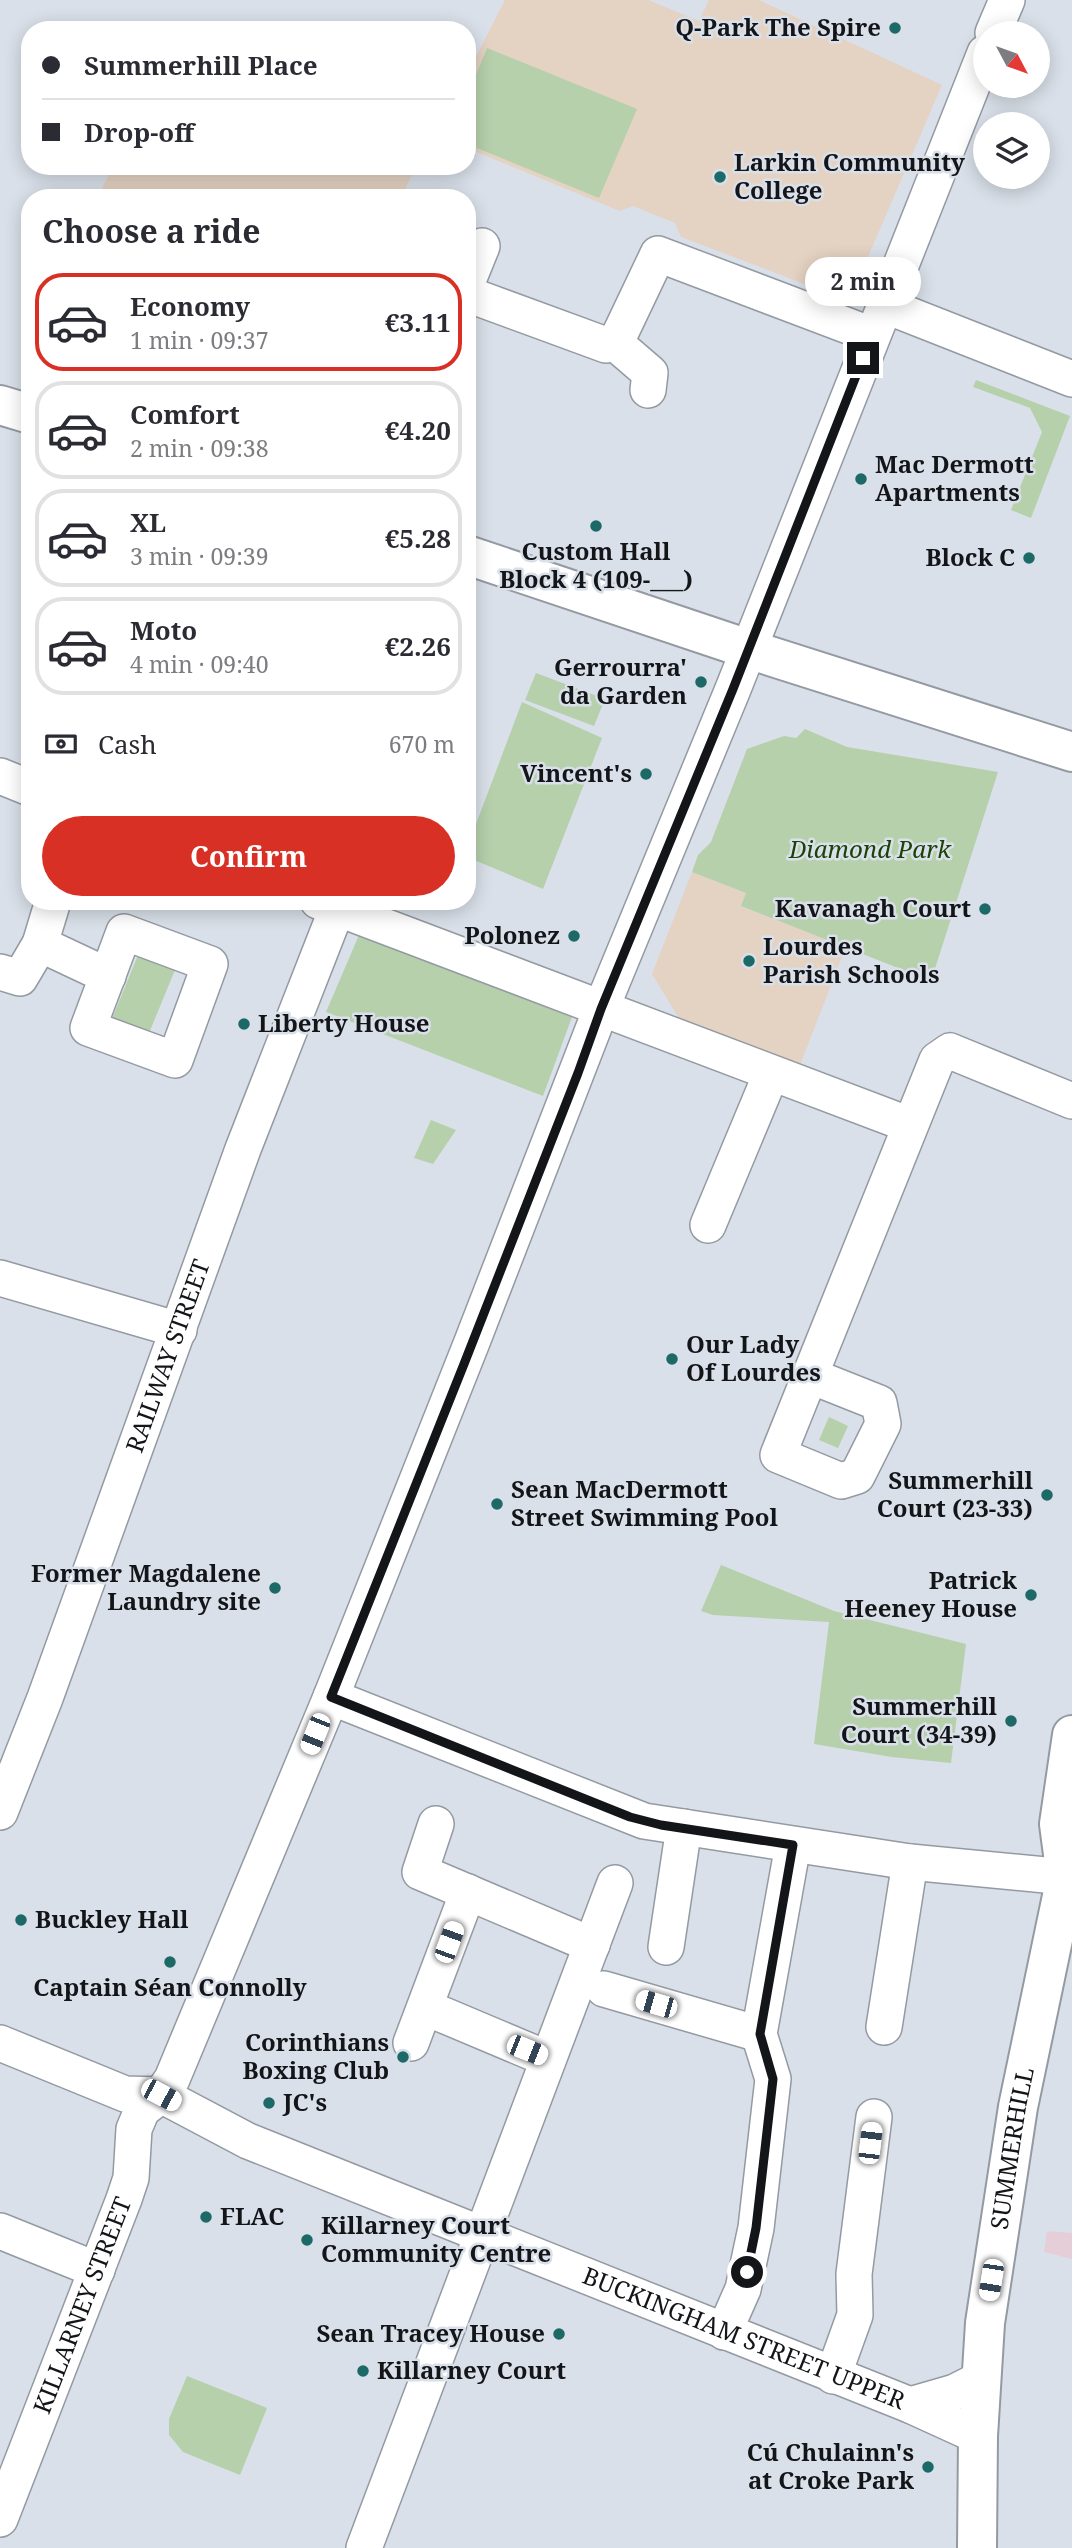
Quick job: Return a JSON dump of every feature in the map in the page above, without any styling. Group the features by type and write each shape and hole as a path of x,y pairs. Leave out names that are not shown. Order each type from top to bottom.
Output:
{"main road":[{"path":"0,405 21,411"},
{"path":"476,560 1072,752"},
{"name":"SUMMERHILL","path":"977,2548 978,2436 985,2323 1018,2107 1069,1872 1059,1824 1072,1735"}],"street":[{"path":"998,21 1007,0"},
{"name":"KILLARNEY STREET","path":"0,2519 131,2178 134,2129 142,2110 161,2095 172,2079 331,1697 464,1364 601,1009 748,649 973,83"},
{"path":"476,261 482,246"},
{"path":"476,297 606,345 619,336 658,254 1072,379"},
{"path":"614,342 650,373 648,390"},
{"path":"0,776 21,784"},
{"path":"0,972 20,978 40,944 49,910"},
{"name":"RAILWAY STREET","path":"0,1812 14,1732 179,1330 329,910"},
{"path":"346,910 910,1125"},
{"path":"40,944 108,976"},
{"path":"811,1376 937,1060 950,1051 1072,1101"},
{"path":"708,1225 771,1074"},
{"path":"0,1278 179,1330"},
{"path":"331,1697 630,1817 910,1862 1069,1872"},
{"path":"436,1824 420,1872 592,1945"},
{"path":"666,1947 684,1827"},
{"path":"724,2332 743,2289 756,2228 773,2079 760,2034 793,1845"},
{"path":"884,2027 910,1862"},
{"path":"364,2548 615,1883"},
{"path":"411,2043 468,1892"},
{"path":"604,1989 760,2034"},
{"path":"441,2014 548,2059"},
{"path":"0,2043 125,2094 161,2095"},
{"name":"BUCKINGHAM STREET UPPER","path":"161,2095 248,2141 910,2405 978,2436"},
{"path":"832,2376 855,2315 854,2274 874,2117"},
{"path":"0,2231 97,2270"},
{"path":"910,2405 955,2392 981,2379"}],"shaded area":[{"name":"Larkin Community College","path":"505,0 648,0 699,21 709,0 759,0 942,85 849,301 681,237 675,223 633,206 620,211 476,152 476,56"},
{"path":"108,175 412,175 405,189 102,189"},
{"name":"Lourdes Parish Schools","path":"692,872 746,893 741,906 846,947 798,1070 683,1025 652,974"},
{"path":"1047,2231 1072,2233 1072,2259 1044,2252"}],"green space":[{"path":"487,48 637,109 599,198 476,148 476,75"},
{"path":"976,380 1070,416 1031,518 1011,510 1042,432 1030,408 973,387"},
{"path":"536,673 605,699 594,726 525,700"},
{"path":"522,702 602,738 543,889 476,861 476,824"},
{"name":"Diamond Park","path":"805,729 847,747 998,772 931,981 741,906 746,893 692,872 698,855 711,842 747,749 784,736 796,738"},
{"path":"359,935 572,1017 543,1096 326,1012"},
{"path":"138,955 175,970 149,1033 112,1019"},
{"path":"431,1120 456,1130 433,1164 414,1158"},
{"path":"829,1417 848,1426 838,1448 819,1440"},
{"path":"721,1565 834,1611 966,1644 951,1763 892,1757 814,1744 829,1622 713,1615 701,1611"},
{"path":"187,2376 267,2408 240,2475 183,2452 169,2435 169,2419"}],"place":[{"name":"Q-Park The Spire","path":"895,28"},
{"name":"Larkin Community College","path":"720,177"},
{"name":"Mac Dermott Apartments","path":"861,479"},
{"name":"Custom Hall Block 4 (109-___)","path":"596,526"},
{"name":"Block C","path":"1029,558"},
{"name":"Gerrourra' da Garden","path":"701,682"},
{"name":"Vincent's","path":"646,774"},
{"name":"Kavanagh Court","path":"985,909"},
{"name":"Polonez","path":"574,936"},
{"name":"Lourdes Parish Schools","path":"749,961"},
{"name":"Liberty House","path":"244,1024"},
{"name":"Our Lady Of Lourdes","path":"672,1359"},
{"name":"Summerhill Court (23-33)","path":"1047,1495"},
{"name":"Sean MacDermott Street Swimming Pool","path":"497,1504"},
{"name":"Former Magdalene Laundry site","path":"275,1588"},
{"name":"Patrick Heeney House","path":"1031,1595"},
{"name":"Summerhill Court (34-39)","path":"1011,1721"},
{"name":"Buckley Hall","path":"21,1920"},
{"name":"Captain Séan Connolly","path":"170,1962"},
{"name":"Corinthians Boxing Club","path":"403,2057"},
{"name":"JC's","path":"269,2103"},
{"name":"FLAC","path":"206,2217"},
{"name":"Killarney Court Community Centre","path":"307,2240"},
{"name":"Sean Tracey House","path":"559,2334"},
{"name":"Killarney Court","path":"363,2371"},
{"name":"Cú Chulainn's at Croke Park","path":"928,2467"}],"route":[{"path":"747,2272 756,2228 773,2079 760,2034 793,1845 661,1825 630,1817 331,1697 464,1364 601,1009 733,689 863,358"}]}
